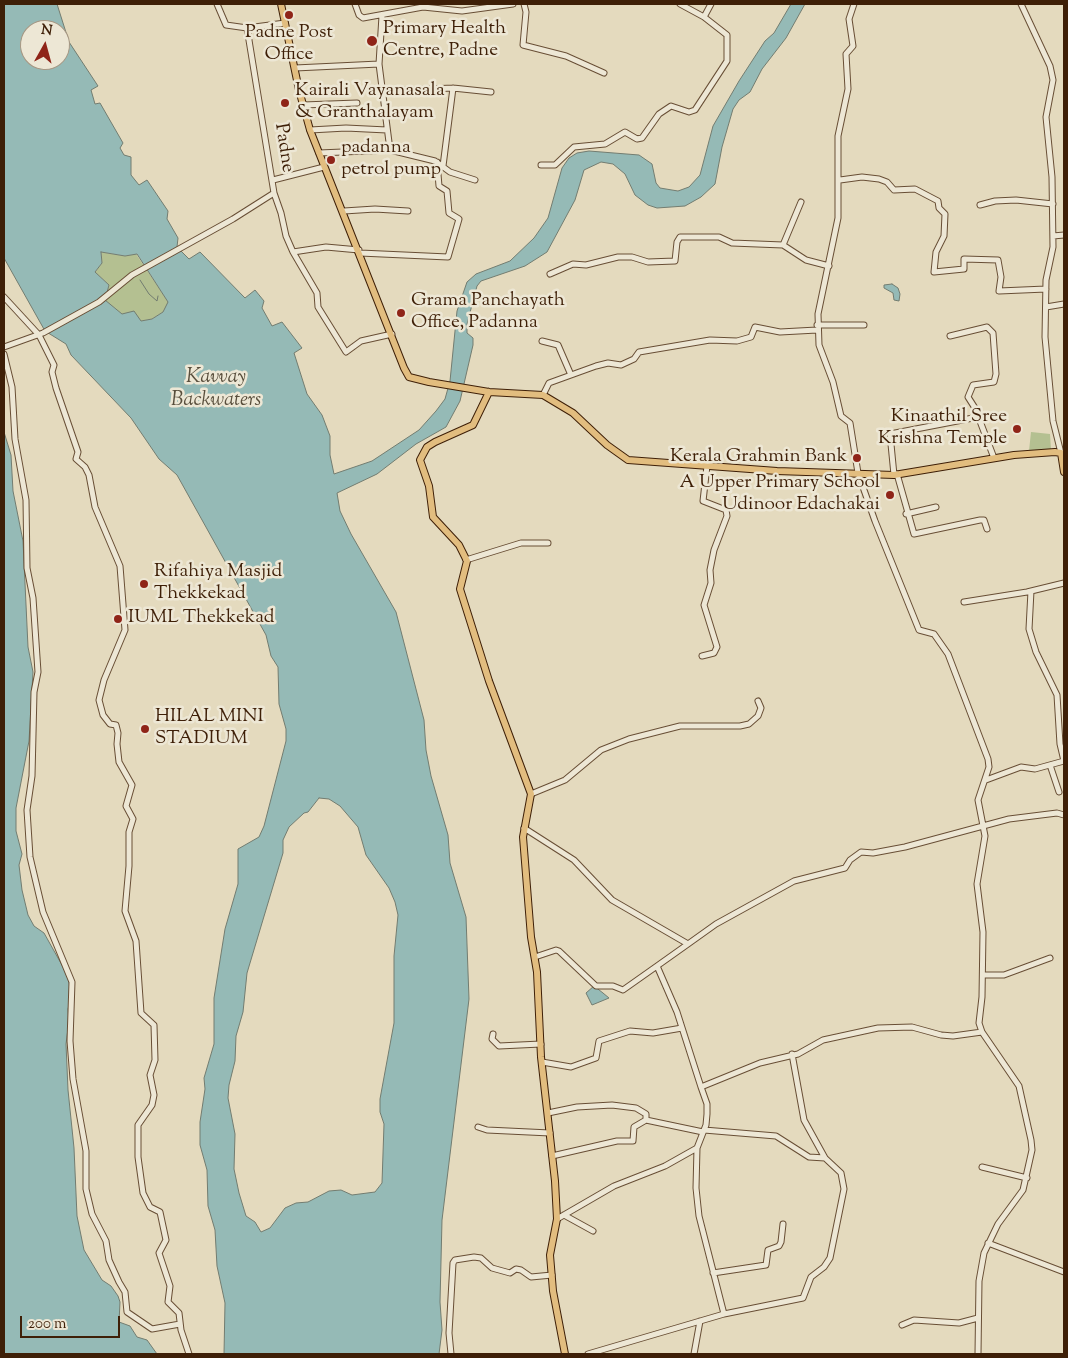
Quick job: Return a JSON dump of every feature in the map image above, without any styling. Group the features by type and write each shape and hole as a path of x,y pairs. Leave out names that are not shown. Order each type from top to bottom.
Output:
{"main road":[{"path":"281,4 310,130 360,251 406,373 413,379 488,392 543,395 572,413 607,445 628,460 777,471 895,475 1014,455 1061,453 1064,472"},
{"path":"488,392 473,425 435,442 423,452 420,460 428,486 433,517 459,545 466,560 467,567 460,589 489,681 531,794 523,827 528,906 540,1006 542,1062 557,1219 550,1255 565,1354"}],"street":[{"path":"217,4 226,25 247,28 285,23"},
{"path":"354,4 359,15 363,18 423,7 462,11 513,4"},
{"path":"524,4 526,12 523,45 566,56 604,74"},
{"path":"541,165 555,165 574,147 605,144 625,132 637,139 642,138 659,114 671,106 689,112 695,110 727,61 726,32 680,4"},
{"path":"704,17 711,4"},
{"path":"854,4 849,19 853,46 846,54 848,89 838,136 840,180 838,218 817,328 824,360 836,394 838,408 841,416 850,423 852,429 858,473 919,630 930,632 939,638 955,669 988,759 986,780 978,800 983,825 984,850 977,884 983,932 983,975 979,1023 982,1032 1022,1093 1032,1150 1023,1190 998,1224 984,1253 979,1281 978,1354"},
{"path":"1021,4 1052,73 1051,98 1046,122 1052,160 1053,204 1052,254 1046,289 1046,353 1049,367 1053,421 1061,453"},
{"path":"382,16 379,64 390,150"},
{"name":"Padne","path":"4,347 41,334 99,302 132,275 191,240 233,219 274,193 247,28"},
{"path":"295,68 379,64"},
{"path":"383,91 453,88 491,92"},
{"path":"443,166 453,88"},
{"path":"303,105 357,103"},
{"path":"310,130 346,128 386,130"},
{"path":"319,153 390,150 437,162 450,172 475,180"},
{"path":"293,252 326,247 448,257 459,219 449,213 447,191 439,186 437,162"},
{"path":"273,180 324,167"},
{"path":"840,180 862,177 879,179 887,182 894,190 915,188 938,201 939,208 945,214 944,236 936,252 934,272 964,269 964,259 998,260 1001,278 999,291 1046,289"},
{"path":"274,193 282,213 286,236 293,252 316,293 318,307 346,352 361,341 392,334"},
{"path":"980,206 995,201 1016,200 1053,204"},
{"path":"783,245 801,202"},
{"path":"344,212 375,209 408,211"},
{"path":"1053,236 1064,235"},
{"path":"550,274 573,264 586,265 618,257 632,257 648,262 676,261 677,240 680,237 719,238 732,242 783,245 806,260 829,266"},
{"path":"4,297 41,334 54,365 52,372 78,452 76,459 85,467 89,475 95,508 120,566 125,630 104,680 99,700 103,715 110,724 116,725 120,762 132,785 126,806 133,819 129,832 130,866 124,911 136,941 140,1013 154,1025 155,1060 150,1075 154,1095 152,1105 138,1124 138,1157 143,1193 150,1207 160,1212 166,1240 159,1253 170,1286 168,1302 179,1313 180,1324 189,1354"},
{"path":"1046,306 1064,304"},
{"path":"543,395 549,383 608,363 621,365 634,359 639,352 710,340 738,341 748,338 754,327 780,332 864,325"},
{"path":"950,336 987,327 993,332 996,374 994,382 973,385 968,397 994,458"},
{"path":"542,341 558,345 571,375"},
{"path":"4,354 12,387 15,438 26,500 27,568 33,598 38,672 34,692 32,776 27,801 30,857 43,912 72,982 73,1006 70,1041 73,1079 86,1151 86,1189 92,1214 106,1240 109,1260 125,1292 126,1312 152,1329 180,1324"},
{"path":"978,417 890,434 895,475 914,534 980,520 984,520 987,529"},
{"path":"702,656 714,653 717,647 704,605 711,583 710,570 714,550 727,516 726,510 703,501 707,466"},
{"path":"906,514 936,507"},
{"path":"466,560 513,545 548,542"},
{"path":"964,602 1031,591 1064,583"},
{"path":"986,780 1020,768 1031,770 1064,761 1060,744 1058,695 1036,652 1029,629 1031,591"},
{"path":"531,794 565,780 601,750 629,739 680,726 740,726 749,724 758,716 760,708 758,701"},
{"path":"1050,765 1059,792"},
{"path":"535,957 559,951 596,986 613,986 623,990 716,924 794,881 845,868 850,860 861,852 873,853 904,848 1009,819 1057,813 1064,815"},
{"path":"523,827 574,860 612,900 688,944"},
{"path":"983,975 1004,975 1050,958"},
{"path":"657,966 682,1028 707,1104 704,1131 697,1148 696,1188 699,1216 724,1314"},
{"path":"701,1087 760,1063 792,1054 823,1040 878,1028 912,1027 941,1035 953,1036 982,1032"},
{"path":"542,1062 571,1067 596,1058 599,1041 630,1032 653,1033 682,1028"},
{"path":"493,1034 492,1039 499,1046 541,1044"},
{"path":"588,1354 724,1314 804,1298 811,1277 824,1267 830,1258 844,1189 841,1173 825,1158 804,1120 792,1054"},
{"path":"548,1113 612,1105 642,1110 646,1114 646,1120"},
{"path":"552,1156 617,1141 633,1141 634,1126 646,1120 704,1131 776,1136 809,1157 825,1158"},
{"path":"478,1127 487,1130 550,1133"},
{"path":"557,1219 614,1186 657,1169 697,1148"},
{"path":"982,1167 1027,1178"},
{"path":"564,1215 593,1231"},
{"path":"713,1273 766,1265 768,1250 779,1246 781,1242 783,1224"},
{"path":"988,1243 1064,1272"},
{"path":"451,1354 449,1333 453,1263 455,1260 474,1257 481,1258 492,1268 510,1273 516,1269 522,1270 532,1277 552,1275"},
{"path":"902,1325 914,1320 959,1323 978,1318"},
{"path":"694,1354 700,1321"}],"green space":[{"path":"101,252 125,256 136,254 169,303 163,312 152,319 141,321 122,314 104,300 109,285 95,272 102,263"},
{"path":"1031,432 1050,434 1051,450 1029,451"}],"water":[{"name":"Kavvay Backwaters","path":"4,4 57,4 62,20 20,20 20,70 70,70 70,44 98,86 91,90 95,104 100,103 123,143 120,148 124,155 131,157 131,175 139,185 147,180 168,211 167,219 178,238 177,247 189,259 200,252 245,298 255,290 264,301 262,308 272,326 282,322 302,348 294,353 307,394 322,415 330,436 330,455 334,474 372,461 419,430 445,399 450,381 457,311 467,282 476,274 510,261 534,238 548,218 562,168 569,158 577,153 589,151 639,155 652,164 656,183 660,188 678,191 689,187 700,175 713,126 739,81 765,41 774,33 791,4 805,4 786,38 762,69 750,92 739,100 733,109 722,147 715,184 701,197 685,206 657,208 648,205 635,195 625,174 613,164 601,162 584,170 575,200 547,252 525,266 481,281 477,286 467,324 467,333 473,338 473,345 460,401 446,427 416,444 377,474 337,493 340,511 351,534 396,612 424,720 426,750 431,776 448,835 450,863 466,917 469,999 442,1220 440,1302 442,1330 439,1354 224,1354 225,1303 217,1266 215,1230 208,1206 207,1170 200,1145 200,1122 205,1089 204,1078 214,1044 214,998 225,929 238,884 238,849 259,837 264,826 286,741 286,729 279,704 278,667 271,656 266,635 177,475 159,459 131,418 71,355 66,344 45,331 4,258","holes":["101,252 125,256 137,254 168,302 163,312 152,319 141,321 134,311 122,314 105,300 109,285 95,272 102,263","319,798 329,799 340,806 358,827 366,855 389,888 398,915 394,956 394,1023 380,1099 380,1112 384,1124 382,1183 375,1192 352,1195 341,1190 329,1191 308,1202 296,1203 285,1208 270,1228 261,1232 255,1222 246,1216 239,1193 234,1169 235,1134 228,1098 229,1085 235,1061 236,1036 243,1012 247,973 283,853 283,840 289,827 304,813 308,812"]},
{"path":"892,284 898,288 900,294 899,301 894,300 893,293 884,288 884,285"},
{"path":"4,432 11,455 13,491 23,541 28,647 33,672 29,741 16,808 16,831 22,854 19,865 22,890 28,915 34,926 44,933 67,974 70,986 71,998 68,1009 69,1021 66,1044 68,1090 74,1148 77,1216 84,1250 102,1280 111,1286 118,1296 120,1302 119,1322 130,1326 137,1337 147,1340 157,1354 4,1354"},
{"path":"594,986 609,998 592,1005 586,993"}],"waterway":[{"path":"140,280 149,294 157,301 158,296"}],"place":[{"name":"Padne Post Office","path":"289,15"},
{"name":"Primary Health Centre, Padne","path":"372,41"},
{"name":"Kairali Vayanasala & Granthalayam","path":"285,103"},
{"name":"padanna petrol pump","path":"331,160"},
{"name":"Grama Panchayath Office, Padanna","path":"401,313"},
{"name":"Kinaathil Sree Krishna Temple","path":"1017,429"},
{"name":"Kerala Grahmin Bank","path":"857,458"},
{"name":"A Upper Primary School Udinoor Edachakai","path":"890,495"},
{"name":"Rifahiya Masjid Thekkekad","path":"144,584"},
{"name":"IUML Thekkekad","path":"118,619"},
{"name":"HILAL MINI STADIUM","path":"145,729"}]}
